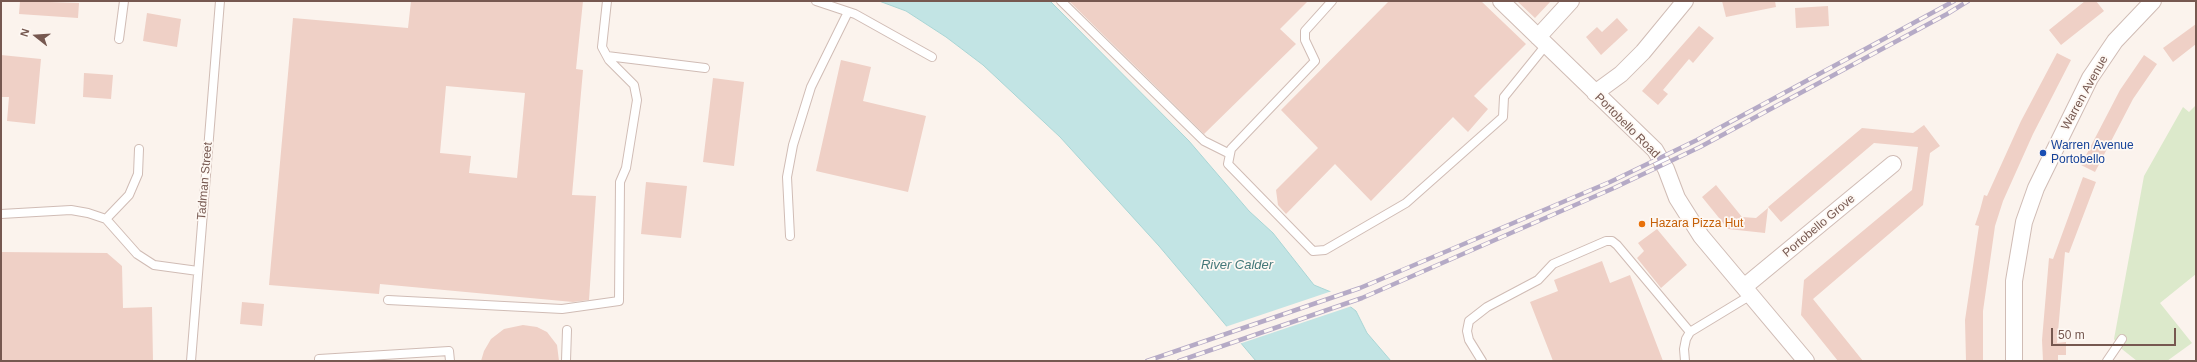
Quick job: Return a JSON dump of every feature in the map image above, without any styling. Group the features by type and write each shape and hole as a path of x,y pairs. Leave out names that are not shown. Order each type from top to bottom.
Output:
{"street":[{"name":"Portobello Road","path":"1502,1 1655,150 1663,163 1677,198 1701,236 1806,361"},
{"path":"1542,41 1571,1"},
{"path":"1595,93 1621,74 1638,58 1685,1"},
{"name":"Warren Avenue","path":"2014,361 2014,281 2024,222 2036,188 2090,78 2115,41 2153,1"},
{"name":"Portobello Grove","path":"1748,291 1893,164"}],"lane":[{"path":"119,38 124,1"},
{"name":"Tadman Street","path":"191,361 220,1"},
{"path":"388,300 562,309 619,301 620,182 626,168 637,100 634,84 607,56 602,47 607,1"},
{"path":"816,1 848,12 932,57"},
{"path":"1061,1 1204,141 1230,154"},
{"path":"1332,1 1305,31 1305,40 1315,60 1231,149 1228,164 1312,251 1325,250 1406,203 1503,117 1504,97 1542,41"},
{"path":"790,236 787,177 794,145 812,87 848,12"},
{"path":"607,56 705,68"},
{"path":"106,219 129,195 138,174 139,149"},
{"path":"1,214 71,210 106,219 137,254 154,265 198,271"},
{"path":"1482,361 1469,340 1467,331 1469,321 1478,313 1538,280 1553,264 1606,241 1612,241 1617,245 1690,332"},
{"path":"1685,361 1684,349 1690,332 1748,291"},
{"path":"566,361 567,330"},
{"path":"2107,361 2122,339"},
{"path":"318,361 318,359 449,351 450,361"}],"green space":[{"path":"2196,105 2196,274 2160,303 2192,343 2167,361 2137,361 2118,346 2114,339 2144,176 2183,107 2189,112"}],"water":[{"name":"River Calder","path":"879,1 1050,1 1189,141 1249,211 1273,233 1314,285 1331,292 1356,311 1367,333 1391,361 1256,361 1159,246 1060,137 983,65 946,37 906,11"}],"pier":[{"path":"1332,291 1352,306 1239,344 1225,327"}],"building":[{"path":"20,1 79,3 78,18 19,14"},
{"path":"411,1 583,1 576,69 583,70 572,195 596,196 589,300 573,302 380,284 379,294 269,285 293,18 408,28","holes":["446,86 525,93 517,178 469,173 471,156 440,153"]},
{"path":"1069,1 1308,1 1280,29 1296,44 1204,134"},
{"path":"1389,1 1481,1 1526,44 1474,96 1488,109 1468,132 1453,117 1371,201 1335,164 1286,214 1278,205 1276,190 1318,148 1281,110"},
{"path":"1517,1 1551,1 1535,18"},
{"path":"1722,1 1775,1 1776,7 1726,17"},
{"path":"2085,1 2096,1 2104,11 2061,45 2049,30"},
{"path":"1828,6 1829,26 1796,28 1795,8"},
{"path":"147,13 181,19 177,47 143,41"},
{"path":"1617,18 1628,30 1601,55 1586,37 1597,27 1602,32"},
{"path":"2196,24 2196,44 2173,62 2163,48"},
{"path":"1699,26 1714,38 1693,63 1689,59 1663,90 1668,94 1658,105 1642,91"},
{"path":"2057,53 2071,60 2033,134 2003,201 1995,226 1983,311 1983,361 1966,361 1965,320 1979,226 1975,225 1984,195 1987,196 2021,121"},
{"path":"1,55 41,59 35,124 7,121 9,97 1,97"},
{"path":"2144,55 2157,64 2133,99 2095,172 2081,165 2120,90"},
{"path":"841,60 871,67 863,101 926,116 908,192 816,171"},
{"path":"84,73 113,75 111,99 83,97"},
{"path":"713,78 744,82 734,166 703,162"},
{"path":"1924,125 1940,146 1930,153 1923,205 1813,299 1863,361 1838,361 1801,315 1804,280 1912,190 1918,147 1874,143 1781,222 1768,207 1862,128 1913,133"},
{"path":"2083,177 2096,182 2069,253 2065,252 2057,343 2066,342 2066,355 2058,355 2058,361 2043,361 2042,340 2049,258 2053,259"},
{"path":"646,182 687,186 681,238 641,234"},
{"path":"1716,185 1742,217 1756,218 1768,208 1765,233 1728,229 1702,197"},
{"path":"1657,229 1687,265 1661,288 1637,258 1644,251 1638,243"},
{"path":"1,252 107,253 122,266 123,308 152,307 153,361 1,361"},
{"path":"1602,261 1610,283 1630,275 1663,361 1553,361 1530,302 1558,291 1554,280"},
{"path":"242,302 264,304 262,326 240,324"},
{"path":"523,325 537,327 547,332 557,345 559,361 481,361 484,351 491,339 504,329"}],"railway":[{"path":"1147,361 1360,288 1610,182 1697,140 1954,1"},
{"path":"1179,361 1362,298 1614,188 1700,147 1947,14 1968,1"}],"place":[{"name":"Warren Avenue Portobello","path":"2043,153"},
{"name":"Hazara Pizza Hut","path":"1642,224"}]}
